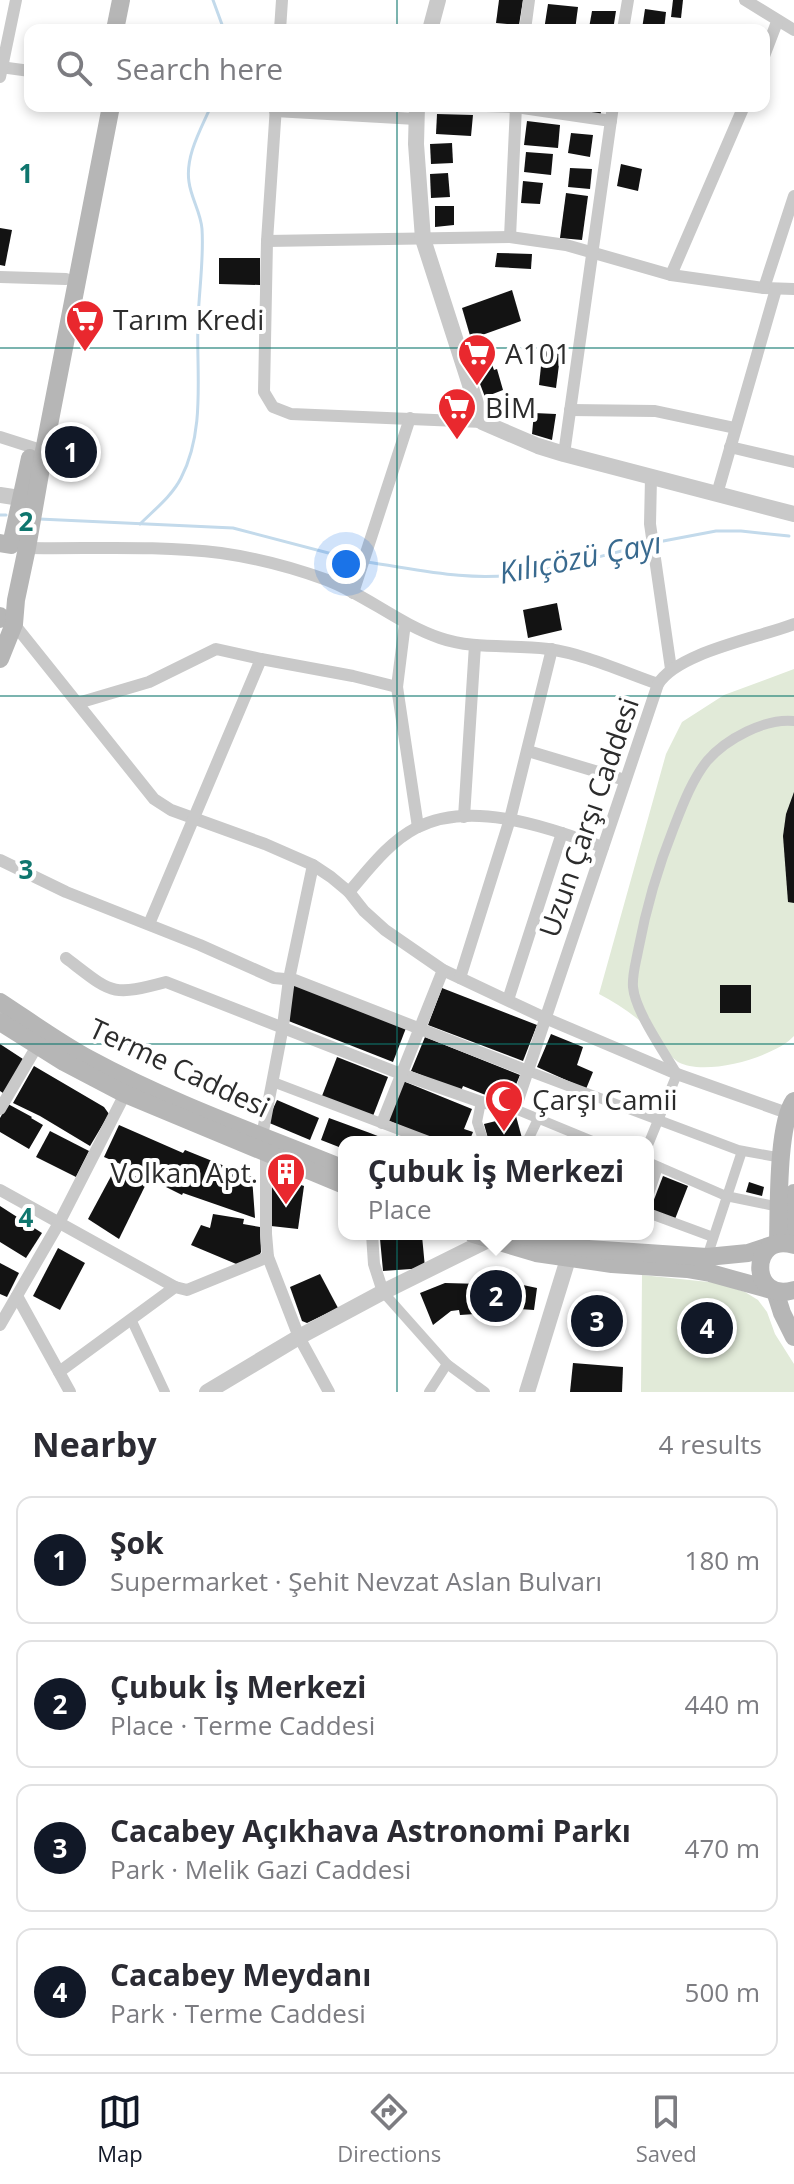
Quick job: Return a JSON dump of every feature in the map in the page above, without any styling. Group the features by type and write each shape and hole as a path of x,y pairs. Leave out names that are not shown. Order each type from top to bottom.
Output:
{"main road":[{"path":"116,24 121,0"},
{"path":"127,24 132,0"},
{"path":"38,450 66,279 99,112"},
{"path":"0,659 13,543 28,500 110,112"},
{"name":"Terme Caddesi","path":"0,1002 100,1064 338,1182"},
{"name":"Terme Caddesi","path":"0,1022 84,1074 125,1094 264,1145 338,1167"},
{"path":"789,1244 779,1207 782,1158 792,1110"},
{"path":"789,1244 794,1193"},
{"path":"491,1240 568,1259 699,1271 785,1290"},
{"path":"559,1240 707,1257 748,1253 789,1244"},
{"path":"785,1290 763,1281 759,1266 765,1251 789,1244"},
{"path":"785,1290 782,1313 794,1337"}],"street":[{"path":"16,0 1,70 24,71"},
{"path":"280,24 282,0"},
{"path":"432,24 438,0"},
{"path":"526,24 529,0"},
{"path":"624,24 628,0"},
{"path":"745,0 764,5 777,22 794,30"},
{"path":"770,40 777,22"},
{"path":"275,112 267,241 264,392 273,407 291,414 482,422 564,454 794,514"},
{"path":"381,112 416,113 423,239 482,422"},
{"path":"510,237 516,112"},
{"path":"550,112 611,121"},
{"path":"564,454 612,112"},
{"path":"671,275 741,112"},
{"path":"717,494 794,196"},
{"path":"267,241 510,237 566,245 671,275 794,289"},
{"path":"0,277 66,279"},
{"path":"570,410 655,411 735,428"},
{"path":"353,593 410,418"},
{"path":"0,437 38,450"},
{"path":"730,447 794,462"},
{"path":"651,478 650,524 671,669"},
{"path":"0,495 28,500"},
{"path":"13,543 224,553 308,574 441,638 475,645 552,649 658,684"},
{"path":"5,620 78,703 154,799 171,810 277,848 313,865 349,892 374,921 443,970 545,1018 677,1074 792,1110"},
{"path":"405,623 397,687 418,827"},
{"name":"Uzun Çarşı Caddesi","path":"515,1109 658,684 671,669 721,647 794,624"},
{"path":"464,817 475,645"},
{"path":"78,703 149,682 216,649 397,687"},
{"path":"460,978 510,819 552,649"},
{"path":"149,924 261,659"},
{"path":"677,1074 635,1001 632,983 643,920 660,861 685,798 709,759 728,742 753,729 785,720 794,721"},
{"path":"528,751 625,780"},
{"path":"349,892 386,851 418,827 440,820 488,816 510,819 603,847"},
{"path":"508,1000 562,833"},
{"path":"0,860 66,892 274,978 289,979 742,1151 782,1158"},
{"path":"313,865 289,979 264,1145 266,1234 268,1257 299,1337 329,1392"},
{"path":"66,958 102,986 115,991 132,991 166,982 401,1074 481,1102 515,1109 580,1136"},
{"path":"382,1123 443,970"},
{"path":"0,1109 37,1046"},
{"path":"652,1136 677,1074"},
{"path":"273,1082 416,1136"},
{"path":"0,1325 59,1223 125,1094"},
{"path":"481,1102 477,1122 482,1136"},
{"path":"530,1136 538,1119"},
{"path":"707,1257 742,1151"},
{"path":"654,1164 726,1196 779,1207"},
{"path":"0,1190 175,1287 187,1290 268,1257"},
{"path":"654,1215 713,1237"},
{"path":"372,1240 374,1264 383,1292 447,1364 485,1392"},
{"path":"207,1392 299,1337 476,1240"},
{"path":"527,1392 568,1259"},
{"path":"59,1372 175,1287"},
{"path":"17,1296 70,1392"},
{"path":"131,1319 165,1392"},
{"path":"429,1392 447,1364"}],"green space":[{"path":"794,669 794,1036 772,1051 739,1062 722,1066 690,1066 678,1062 640,1021 599,994 666,754 682,722 724,695"},
{"path":"642,1275 718,1283 758,1300 794,1364 794,1392 641,1392"},
{"path":"597,1293 615,1300 622,1318 615,1336 597,1343 579,1336 572,1318 579,1300"}],"building":[{"path":"499,0 523,0 519,24 496,23"},
{"path":"673,0 683,0 681,18 671,17"},
{"path":"548,4 578,7 576,24 545,24"},
{"path":"645,9 666,12 665,24 643,24"},
{"path":"592,11 616,11 614,24 590,24"},
{"path":"571,112 601,112 600,117"},
{"path":"437,114 473,115 471,136 436,134"},
{"path":"527,121 560,125 558,148 524,145"},
{"path":"571,133 593,135 590,157 568,153"},
{"path":"452,143 453,163 431,164 430,144"},
{"path":"526,152 553,154 551,175 524,172"},
{"path":"621,164 642,169 638,191 617,186"},
{"path":"570,168 592,169 590,189 568,187"},
{"path":"448,173 450,197 431,198 430,174"},
{"path":"523,181 543,183 540,204 521,203"},
{"path":"566,193 588,196 582,240 560,238"},
{"path":"435,206 454,206 454,225 435,227"},
{"path":"0,228 12,230 5,266 0,265"},
{"path":"497,253 532,254 531,269 495,267"},
{"path":"219,258 260,258 260,285 219,284"},
{"path":"512,290 521,321 471,339 462,308"},
{"path":"543,347 561,349 556,388 539,385"},
{"path":"486,348 503,390 485,397 469,355"},
{"path":"534,413 556,414 552,440 532,434"},
{"path":"557,603 562,630 528,638 523,610"},
{"path":"794,792 794,903 788,902 783,836 786,814"},
{"path":"292,984 406,1028 393,1062 286,1020"},
{"path":"720,985 751,985 751,1013 720,1013"},
{"path":"442,988 537,1025 523,1061 428,1025"},
{"path":"551,1034 583,1047 577,1065 593,1072 586,1089 537,1067"},
{"path":"425,1037 520,1075 508,1104 463,1086 461,1091 411,1071"},
{"path":"0,1044 26,1061 6,1095 0,1091"},
{"path":"337,1057 388,1077 373,1116 322,1096"},
{"path":"34,1066 104,1107 109,1114 90,1146 13,1103"},
{"path":"403,1081 472,1109 464,1129 473,1132 471,1136 426,1136 387,1120"},
{"path":"277,1100 319,1118 310,1140 267,1122"},
{"path":"8,1104 43,1125 29,1149 0,1132 0,1118"},
{"name":"Çarşı Camii","path":"516,1116 521,1136 487,1136 484,1124"},
{"path":"329,1118 377,1136 338,1136 338,1147 321,1140"},
{"path":"119,1125 183,1153 185,1150 252,1177 255,1218 182,1195 148,1178 151,1173 146,1171 144,1174 104,1157"},
{"path":"50,1131 89,1151 76,1177 36,1157"},
{"path":"116,1167 147,1182 119,1239 88,1219"},
{"path":"663,1176 688,1186 675,1219 654,1211 654,1200"},
{"name":"Volkan Apt.","path":"271,1177 304,1186 298,1229 271,1226"},
{"path":"749,1182 764,1187 762,1196 746,1192"},
{"path":"0,1206 42,1233 26,1258 0,1242"},
{"path":"213,1214 244,1219 243,1224 260,1227 261,1252 258,1258 241,1266 191,1245 201,1225 210,1228"},
{"path":"380,1240 422,1240 425,1268 383,1271"},
{"path":"58,1248 85,1263 60,1310 33,1296"},
{"path":"0,1263 19,1273 7,1297 0,1294"},
{"path":"320,1274 338,1308 307,1323 302,1321 290,1287"},
{"path":"445,1283 537,1288 534,1310 473,1306 475,1314 460,1315 459,1310 451,1311 433,1325 420,1293"},
{"path":"573,1363 623,1367 622,1392 570,1392"}],"waterway":[{"path":"213,0 222,24"},
{"path":"140,524 177,485 194,440 198,401 202,240 201,223 188,172 195,143 208,112"},
{"name":"Kılıçözü Çayı","path":"0,515 6,515"},
{"name":"Kılıçözü Çayı","path":"39,519 233,528 359,561"},
{"name":"Kılıçözü Çayı","path":"658,542 716,531 789,536"},
{"name":"Kılıçözü Çayı","path":"366,562 442,574 500,576 552,568 650,544"}],"place":[{"name":"Tarım Kredi","path":"85,353"},
{"name":"A101","path":"477,387"},
{"name":"BİM","path":"457,441"},
{"name":"Şok","path":"71,452"},
{"name":"Çarşı Camii","path":"504,1133"},
{"name":"Volkan Apt.","path":"286,1206"},
{"name":"Çubuk İş Merkezi","path":"496,1296"},
{"name":"Cacabey Açıkhava Astronomi Parkı","path":"597,1321"},
{"name":"Cacabey Meydanı","path":"707,1328"}]}
